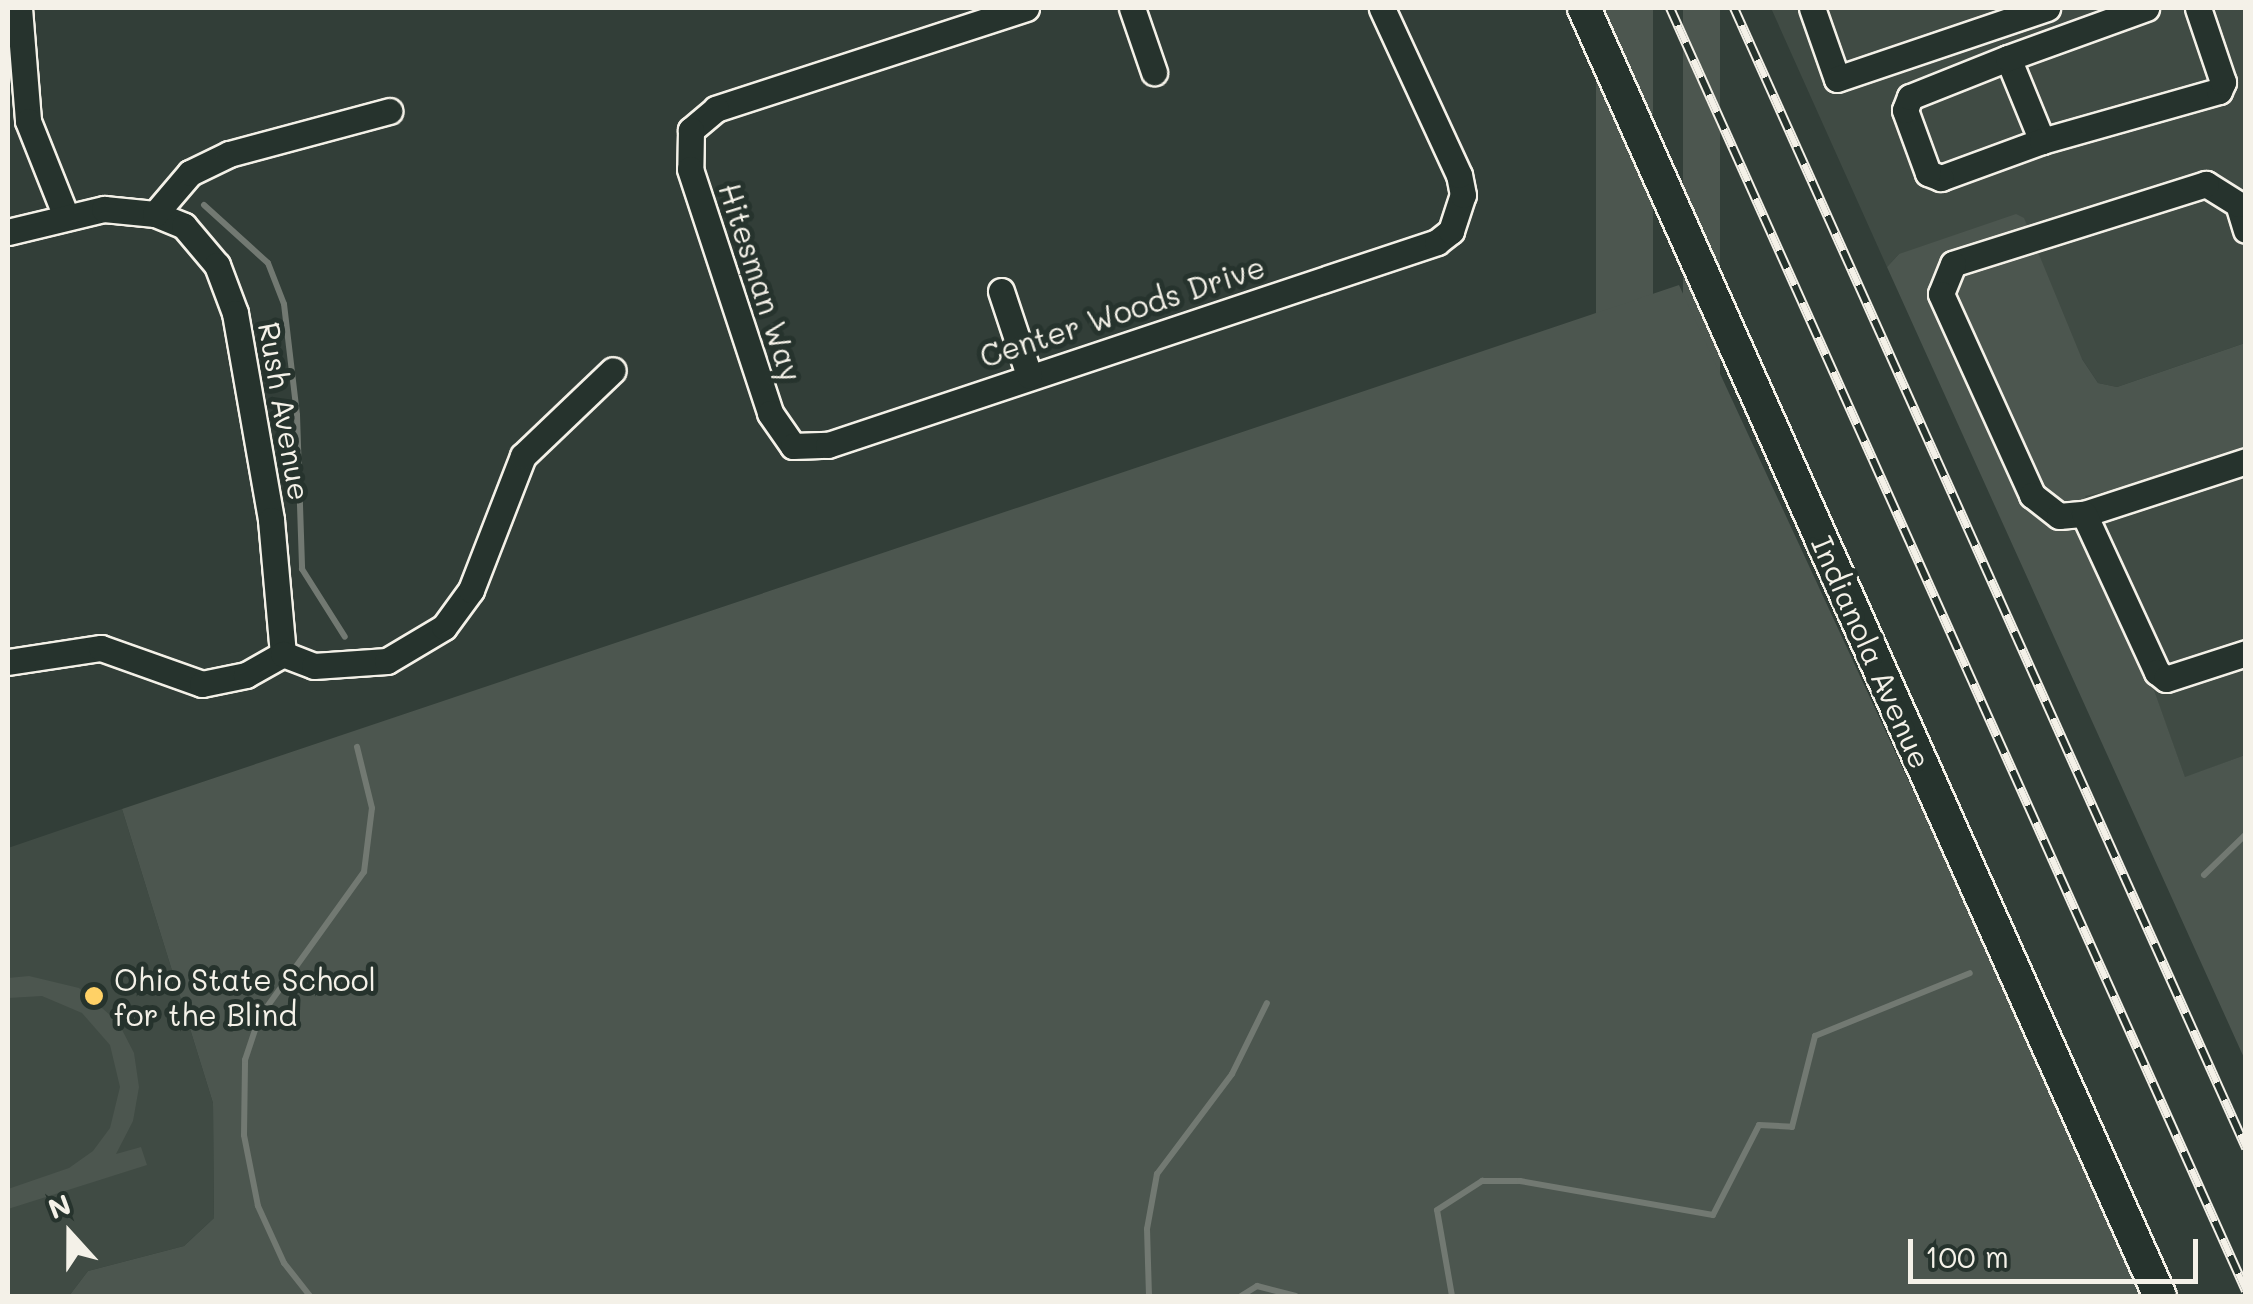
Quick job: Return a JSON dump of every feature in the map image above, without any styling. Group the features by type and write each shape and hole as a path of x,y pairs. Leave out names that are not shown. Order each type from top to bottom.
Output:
{"main road":[{"name":"Indianola Avenue","path":"1584,8 2155,1295"}],"street":[{"path":"18,8 28,121 65,214"},
{"name":"Hitesman Way","path":"793,446 770,413 690,169 692,130 716,109 1026,8"},
{"path":"1132,8 1154,72"},
{"name":"Center Woods Drive","path":"793,446 828,445 1437,242 1461,216 1459,175 1382,8"},
{"path":"1812,8 1837,79 2039,9"},
{"path":"2146,8 1910,96 1904,110 1928,172 1941,178 2042,141 2219,91 2223,82 2198,8"},
{"path":"2008,58 2042,141"},
{"path":"8,232 65,214 126,207 155,214 190,173 229,154 389,111"},
{"path":"2246,230 2238,204 2206,184 1953,264 1941,294 2032,495 2059,516 2084,514 2246,461"},
{"name":"Rush Avenue","path":"155,214 184,226 218,265 235,313 271,520 283,654"},
{"path":"1002,290 1029,376"},
{"path":"8,662 101,648 202,684 246,674 283,654 314,666 387,661 444,627 471,590 523,456 613,370"},
{"path":"2084,514 2157,672 2166,679 2246,652"}],"shaded area":[{"path":"1596,8 1653,8 1653,1296 1596,1296"},
{"path":"1683,8 1720,8 1720,1296 1683,1296"},
{"path":"1771,8 2245,8 2245,343 2117,387 2098,383 2082,359 1899,254 1887,267"},
{"path":"2016,214 2024,218 2082,359 2098,383 2117,387 2245,343 2245,462 2085,496 2185,777 2245,755 2245,1060 1887,267 1899,254"},
{"path":"1679,285 2147,1296 69,1296 88,1271 184,1246 214,1218 213,1103 122,809"},
{"path":"2245,462 2245,755 2185,778 2084,495"},
{"name":"Ohio State School for the Blind","path":"122,809 213,1103 214,1218 184,1246 88,1271 69,1296 8,1296 8,848"},
{"path":"29,976 79,988 118,1022 134,1053 139,1087 133,1121 116,1154 141,1147 147,1165 8,1209 8,1189 69,1168 93,1151 110,1128 120,1087 110,1045 82,1013 42,996 8,998 8,978"}],"waterway":[{"path":"204,205 268,263 284,304 297,415 302,569 345,637"},
{"path":"310,1296 284,1263 258,1206 244,1135 245,1060 259,1018 364,872 372,808 357,747"},
{"path":"2204,875 2246,834"},
{"path":"1452,1296 1437,1210 1482,1181 1520,1181 1713,1215 1759,1125 1792,1127 1815,1036 1970,973"},
{"path":"1149,1296 1147,1229 1157,1174 1232,1074 1267,1003"},
{"path":"1241,1296 1257,1286 1296,1296"}],"railway":[{"path":"1670,8 2246,1291"},
{"path":"1734,8 2246,1148"}],"place":[{"name":"Ohio State School for the Blind","path":"94,996"}]}
